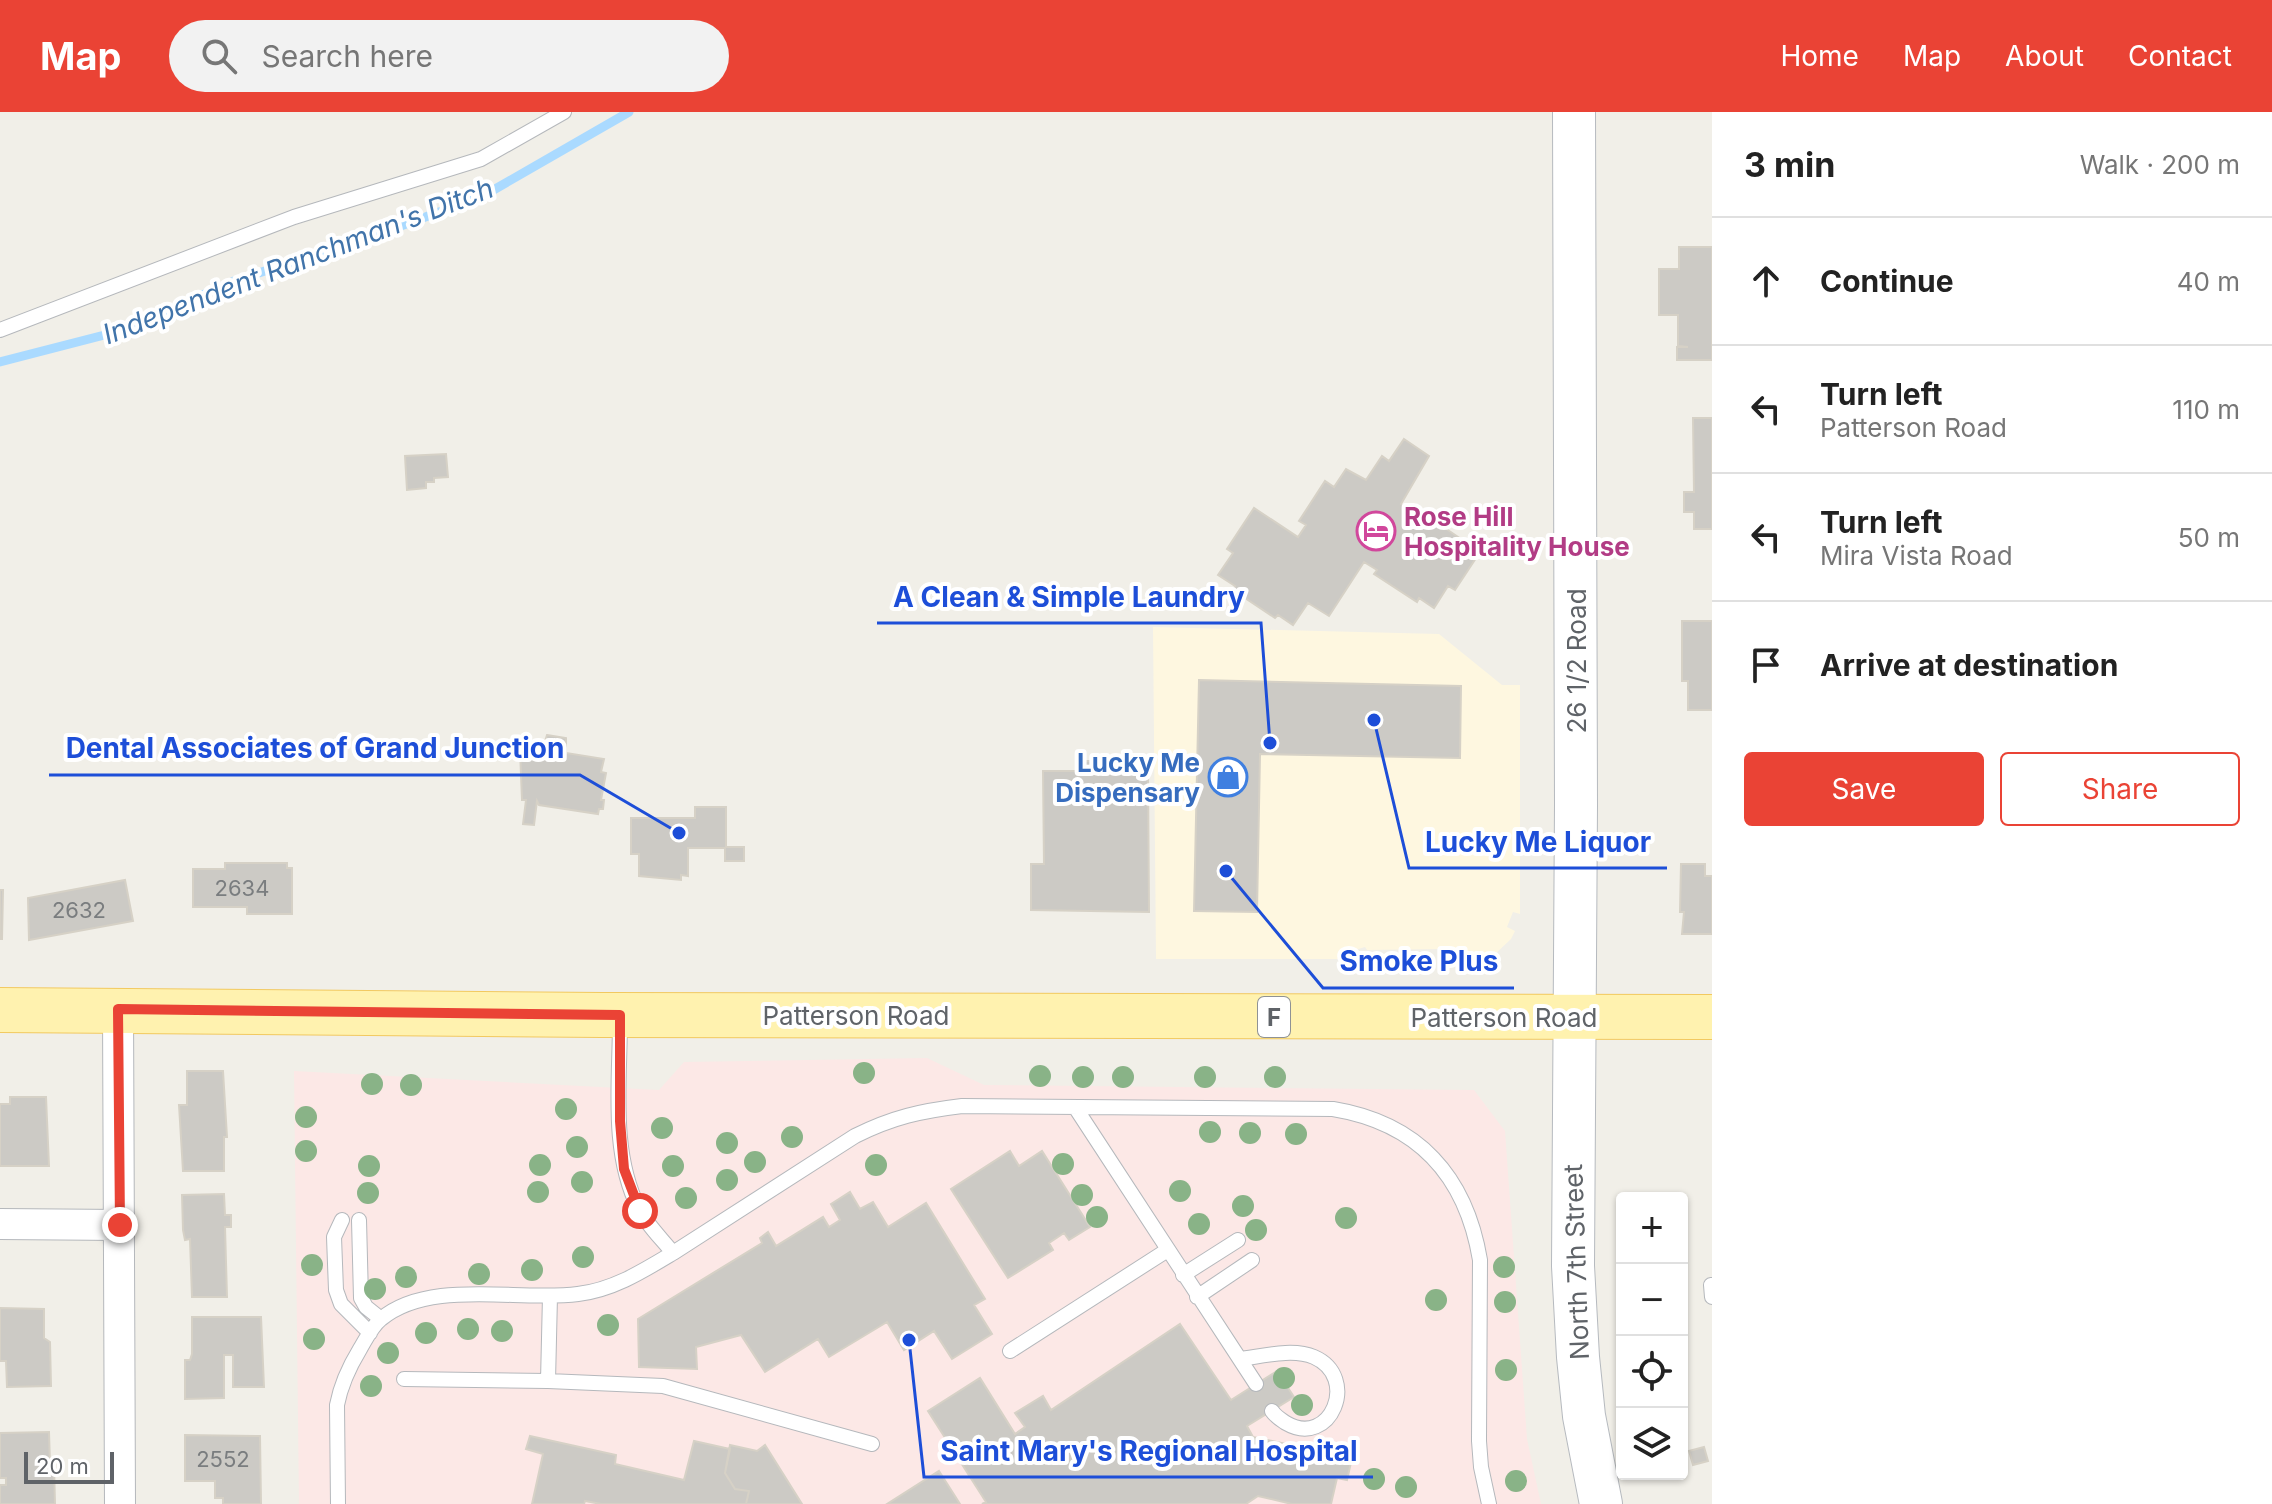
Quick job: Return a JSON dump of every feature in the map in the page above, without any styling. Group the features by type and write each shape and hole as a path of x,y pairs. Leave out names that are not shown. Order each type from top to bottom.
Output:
{"main road":[{"name":"26 1/2 Road","path":"1574,112 1574,1017"},
{"name":"Patterson Road","path":"0,1010 620,1015 1712,1017"},
{"name":"North 7th Street","path":"1574,1017 1572,1182 1578,1357 1584,1416 1601,1504"}],"street":[{"path":"118,1009 120,1504"},
{"path":"0,1224 120,1225"}],"lane":[{"path":"0,330 294,217 481,159 564,112"},
{"path":"620,1015 620,1121 624,1169 640,1211 673,1253"},
{"path":"338,1504 337,1405 340,1389 370,1333 381,1319 432,1297 550,1296 606,1288 642,1272 855,1136 885,1121 919,1111 962,1106 1333,1109 1358,1113 1403,1132 1420,1145 1453,1182 1475,1233 1480,1260 1479,1441 1489,1504"},
{"path":"1075,1107 1166,1251 1256,1384"},
{"path":"342,1220 334,1237 336,1290 341,1304 370,1333"},
{"path":"359,1220 361,1298 366,1307 381,1319"},
{"path":"1183,1275 1238,1240"},
{"path":"1010,1351 1166,1251"},
{"path":"1197,1297 1252,1260"},
{"path":"1711,1285 1712,1297"},
{"path":"548,1381 550,1296"},
{"path":"1240,1359 1296,1353 1314,1357 1327,1365 1337,1382 1334,1413 1324,1423 1294,1428 1272,1411"},
{"path":"404,1379 663,1386 872,1444"}],"shaded area":[{"path":"1153,627 1439,634 1502,685 1520,685 1520,914 1513,912 1507,927 1515,931 1511,939 1493,956 1482,959 1444,949 1367,950 1365,947 1345,953 1345,959 1156,959"},
{"path":"927,1058 984,1085 1474,1090 1505,1131 1527,1439 1541,1504 299,1504 294,1071 659,1090 684,1062"}],"building":[{"path":"1679,247 1712,247 1712,360 1677,360 1677,347 1688,347 1678,346 1678,315 1659,315 1659,269 1679,269"},
{"path":"1693,418 1712,418 1712,529 1694,529 1694,512 1684,512 1684,492 1694,492"},
{"name":"Rose Hill Hospitality House","path":"1404,439 1429,456 1401,504 1420,517 1423,513 1464,541 1462,545 1478,555 1455,590 1448,586 1434,608 1419,598 1417,602 1374,574 1377,570 1364,562 1329,616 1308,603 1293,625 1278,615 1275,618 1233,590 1235,586 1218,575 1233,553 1227,549 1254,508 1298,537 1306,525 1299,521 1325,481 1334,487 1346,469 1366,480 1382,456 1389,461"},
{"path":"446,454 448,477 426,482 426,488 407,490 405,456"},
{"path":"1682,621 1712,621 1712,710 1688,710 1688,681 1682,681"},
{"path":"1199,680 1461,686 1460,758 1260,754 1257,912 1194,911"},
{"path":"547,735 566,738 566,753 604,759 601,772 606,773 601,800 604,800 603,809 599,809 598,814 539,805 537,801 534,825 523,824 526,800 522,800 520,750 542,751"},
{"path":"1081,761 1118,761 1118,771 1148,771 1149,912 1031,910 1031,864 1044,864 1043,771 1081,771"},
{"path":"695,807 726,807 726,847 744,847 744,861 725,861 725,848 688,848 688,876 681,875 681,880 639,876 639,854 631,854 631,818 695,818"},
{"path":"225,863 287,863 287,868 292,868 292,914 247,914 247,907 193,907 193,869 225,869"},
{"path":"1681,864 1705,864 1705,876 1712,876 1712,934 1682,934"},
{"path":"125,880 133,921 29,940 28,898"},
{"path":"0,890 3,890 2,939 0,939"},
{"path":"187,1071 223,1071 227,1137 224,1137 224,1171 183,1171 179,1105 187,1105"},
{"path":"10,1097 46,1097 49,1166 0,1166 0,1104 10,1104"},
{"path":"1010,1151 1019,1166 1042,1151 1090,1227 1069,1240 1064,1233 1049,1243 1053,1250 1008,1278 951,1189"},
{"path":"850,1192 860,1209 873,1202 888,1227 926,1203 985,1299 974,1305 992,1334 952,1359 934,1331 904,1350 887,1322 829,1357 818,1339 765,1372 741,1335 696,1347 697,1369 639,1367 638,1319 762,1243 760,1238 768,1232 776,1246 823,1217 829,1227 840,1220 831,1204"},
{"path":"224,1194 225,1215 231,1215 231,1227 225,1227 227,1297 192,1297 190,1239 185,1240 183,1230 182,1195"},
{"path":"0,1308 44,1309 44,1338 50,1342 51,1386 7,1387 6,1361 0,1361"},
{"path":"192,1317 261,1317 264,1387 233,1387 233,1355 224,1355 224,1398 185,1399 185,1360 190,1360 192,1354"},
{"path":"1180,1324 1231,1400 1277,1371 1294,1397 1247,1426 1253,1437 1352,1458 1347,1480 1337,1478 1331,1504 1292,1504 1258,1496 1246,1504 982,1504 986,1502 928,1411 980,1378 1015,1434 1025,1427 1015,1413 1043,1396 1051,1410"},
{"path":"49,1432 55,1504 0,1504 0,1485 6,1485 6,1478 0,1478 0,1433"},
{"path":"185,1435 260,1436 261,1504 223,1504 223,1498 215,1498 215,1481 185,1481"},
{"path":"530,1436 616,1455 615,1464 684,1480 694,1441 730,1449 725,1473 735,1489 749,1491 746,1504 601,1504 585,1501 584,1504 532,1504 543,1454 526,1449"},
{"path":"730,1445 757,1451 765,1445 802,1504 746,1504 749,1491 735,1489 725,1473"},
{"path":"1704,1447 1708,1461 1693,1465 1689,1451"},
{"path":"939,1471 960,1504 887,1504"}],"waterway":[{"name":"Independent Ranchman's Ditch","path":"0,362 120,331 234,281 483,196 629,112"}],"place":[{"name":"Rose Hill Hospitality House","path":"1376,531"},
{"name":"Lucky Me Liquor","path":"1374,720"},
{"name":"A Clean & Simple Laundry","path":"1270,743"},
{"name":"Lucky Me Dispensary","path":"1228,777"},
{"name":"Dental Associates of Grand Junction","path":"679,833"},
{"name":"Smoke Plus","path":"1226,871"},
{"name":"Saint Mary's Regional Hospital","path":"909,1340"}],"route":[{"path":"120,1225 118,1009 620,1015 620,1121 624,1169 640,1211"}]}
